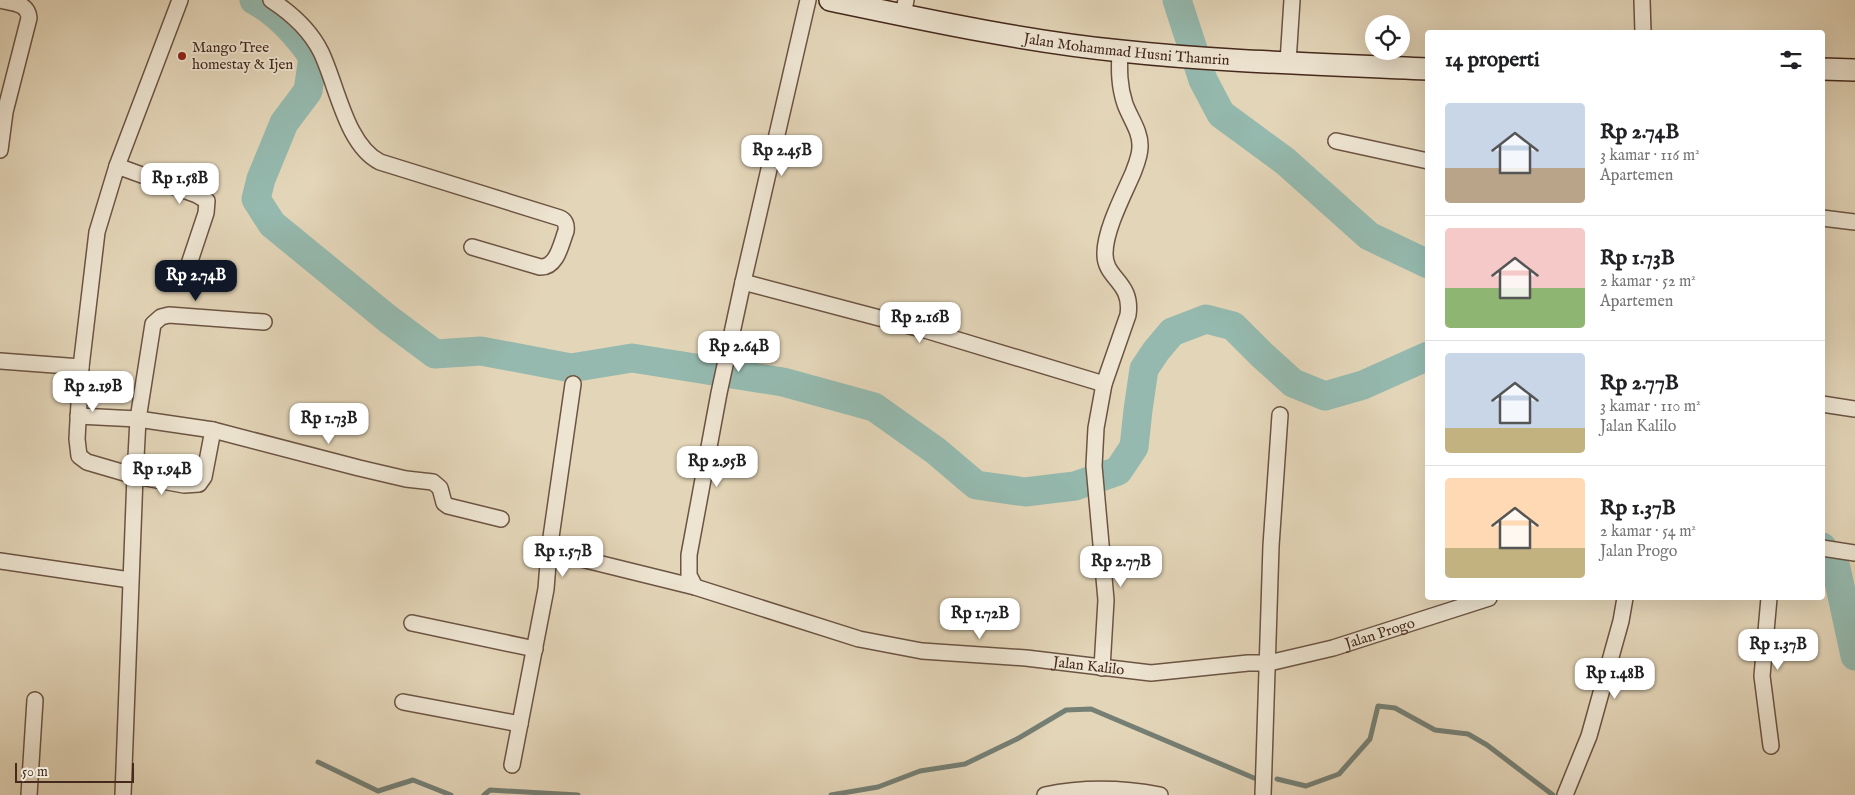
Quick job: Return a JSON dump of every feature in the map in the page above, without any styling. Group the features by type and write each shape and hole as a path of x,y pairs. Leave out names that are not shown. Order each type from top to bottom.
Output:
{"street":[{"path":"0,0 25,7 29,18 5,112 0,150"},
{"path":"180,0 118,166 98,232 81,367 77,446 81,459 135,476 184,485 198,484 204,477 213,430"},
{"path":"271,0 297,20 321,52 354,135 366,153 373,159 560,218 565,222 566,226 553,262 547,267 540,267 472,247"},
{"path":"695,587 689,575 689,555 720,392 743,282 808,0"},
{"name":"Jalan Mohammad Husni Thamrin","path":"830,0 905,8 1007,36 1120,51 1205,58 1425,69"},
{"path":"1288,62 1292,0"},
{"path":"1642,0 1644,30"},
{"path":"1102,668 1106,600 1094,466 1098,414 1104,384 1126,320 1129,305 1126,292 1108,267 1105,253 1106,244 1134,170 1140,148 1138,133 1125,104 1120,85 1120,51"},
{"path":"1825,69 1855,70"},
{"path":"1336,141 1425,160"},
{"path":"118,166 197,195 207,201 206,212 187,270"},
{"path":"1825,218 1855,222"},
{"path":"743,282 925,330 1104,384"},
{"path":"123,795 130,580 138,419 152,328 158,319 169,315 264,322"},
{"path":"0,361 81,367"},
{"path":"512,765 546,589 549,551 573,384"},
{"path":"1825,404 1855,409"},
{"path":"1263,795 1269,663 1271,546 1280,415"},
{"path":"78,416 138,419 213,430 359,468 406,479 436,483 440,488 444,503 448,506 501,519"},
{"path":"1825,548 1854,552"},
{"name":"Jalan Kalilo","path":"549,551 695,587 859,639 913,650 1026,658 1151,673 1248,663 1269,663"},
{"path":"0,561 130,580"},
{"name":"Jalan Progo","path":"1269,663 1333,648 1483,600"},
{"path":"1565,795 1589,736 1621,621 1625,600"},
{"path":"1769,600 1762,676 1771,746"},
{"path":"412,623 535,649"},
{"path":"29,795 35,700"},
{"path":"403,702 520,724"},
{"path":"1045,795 1108,790 1139,791 1160,795"}],"waterway":[{"path":"254,0 271,11 286,25 313,57 308,91 284,123 261,179 256,199 272,224 388,319 435,354 481,351 571,368 632,358 783,382 874,407 936,451 976,485 1025,492 1075,486 1118,471 1134,447 1144,369 1172,332 1206,319 1233,326 1293,383 1325,396 1363,385 1425,357"},
{"path":"1177,0 1203,80 1221,114 1285,161 1369,236 1425,263"},
{"path":"1825,552 1836,568 1855,656"},
{"path":"1277,779 1306,786 1339,774 1370,739 1378,706 1395,708 1435,730 1468,734 1487,745 1553,795"},
{"path":"831,795 878,787 920,771 965,764 1017,739 1066,710 1091,709 1254,778"},
{"path":"318,762 378,791 413,780 451,795"},
{"path":"484,795 490,790 578,795"}],"place":[{"name":"Mango Tree homestay & Ijen","path":"182,56"}]}
